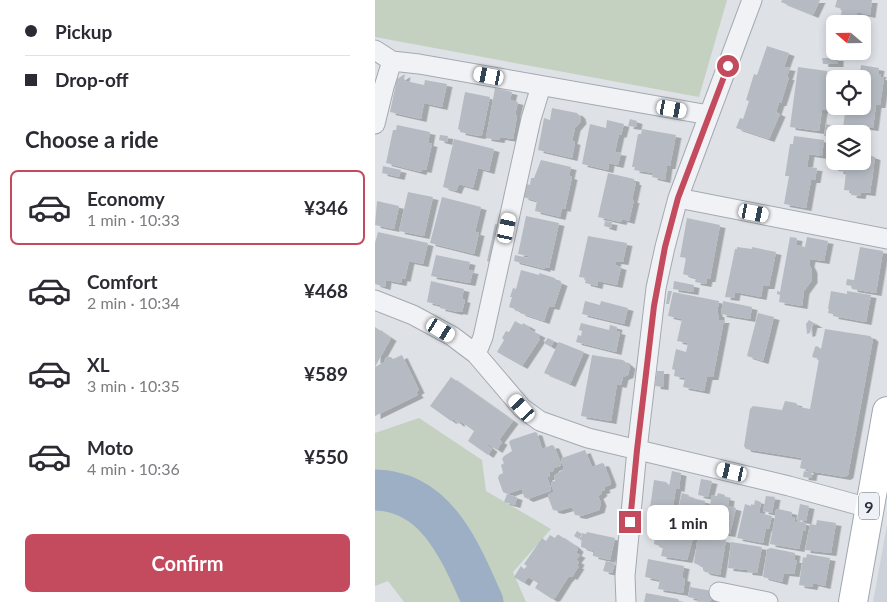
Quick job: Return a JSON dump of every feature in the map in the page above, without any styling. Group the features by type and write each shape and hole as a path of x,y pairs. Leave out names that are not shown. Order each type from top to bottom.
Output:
{"main road":[{"name":"9","path":"853,602 887,411"}],"street":[{"path":"626,602 625,576 637,450 656,288 678,198 752,0"},
{"path":"375,50 392,61 419,64 709,115"},
{"path":"375,124 383,87 392,61"},
{"path":"475,354 483,337 531,120 541,86"},
{"path":"678,198 887,239"},
{"path":"375,300 431,323 452,336 475,354 522,408 540,421 588,438 789,486 869,508"},
{"path":"719,592 768,602"}],"shaded area":[{"path":"887,525 887,602 873,602"}],"green space":[{"path":"375,0 727,0 699,97 375,37"},
{"path":"419,418 482,460 486,491 551,529 513,572 526,602 404,602 388,581 375,586 375,433"}],"building":[{"path":"782,0 820,0 813,15 781,2"},
{"path":"837,0 872,0 870,15 857,12 856,15 841,15 842,9 835,7"},
{"path":"767,46 789,53 784,67 790,68 781,103 779,103 776,112 780,114 769,139 736,128 740,118 743,119 749,101 746,100 754,74 757,75"},
{"path":"822,58 838,60 838,64 823,64"},
{"path":"861,65 879,68 878,74 881,74 880,77 884,78 880,105 876,105 873,128 871,128 871,125 843,125 845,115 871,115 871,70 860,70"},
{"path":"798,67 826,71 826,110 822,110 819,131 790,127"},
{"path":"405,74 404,79 406,81 424,85 425,80 447,84 442,107 424,103 421,119 390,112 397,79"},
{"path":"495,88 512,92 510,100 518,102 513,139 500,137 499,140 486,138"},
{"path":"465,92 490,97 482,135 460,132 458,129"},
{"path":"552,108 577,113 580,116 581,121 575,128 572,141 575,142 572,158 538,150 544,118 550,120"},
{"path":"630,119 637,121 636,127 628,126"},
{"path":"607,120 624,124 621,135 619,134 615,152 621,153 618,165 609,163 608,170 582,164 590,124 606,128"},
{"path":"397,125 430,132 428,143 432,144 426,170 422,169 421,172 386,163 393,130 396,130"},
{"path":"642,129 676,135 670,166 667,166 665,180 652,177 653,173 634,170 635,167 632,167 638,134 641,134"},
{"path":"440,135 448,136 447,142 439,140"},
{"path":"794,136 824,140 822,156 809,154 807,167 817,168 815,180 811,180 806,208 784,204 789,176 785,176 790,144 793,144"},
{"path":"454,139 494,149 489,171 478,168 473,188 459,184 456,191 443,187"},
{"path":"871,156 875,157 870,193 861,192 860,196 851,195 852,191 844,190 846,172 838,171 871,170"},
{"path":"541,160 571,167 569,176 572,177 565,209 562,208 560,217 535,211 537,201 523,197 526,184 530,185 531,178 534,178"},
{"path":"383,166 401,170 399,177 382,173"},
{"path":"608,173 634,179 634,182 636,182 629,221 622,219 621,222 598,217"},
{"path":"408,192 433,197 424,236 399,231"},
{"path":"442,197 481,207 475,232 479,233 474,254 430,243"},
{"path":"377,201 399,206 394,229 375,225"},
{"path":"526,216 559,223 549,268 545,267 545,269 514,261 515,255 528,258 528,256 518,254"},
{"path":"687,218 720,225 710,279 707,279 706,284 695,282 696,278 683,274 686,258 680,257"},
{"path":"605,221 612,222 611,228 604,226"},
{"path":"495,224 500,225 492,263 487,261"},
{"path":"378,232 428,243 423,264 409,261 405,279 402,278 401,283 386,280 385,287 375,284 375,243"},
{"path":"588,236 627,243 623,262 616,261 615,265 621,267 617,285 598,281 597,286 585,283 586,278 579,277"},
{"path":"790,237 797,238 796,245 805,247 807,237 828,241 824,261 810,259 812,280 804,291 802,306 779,302 780,295 777,294 777,291 780,292"},
{"path":"737,247 752,249 752,247 776,252 769,286 763,286 761,297 735,292 734,298 725,297"},
{"path":"860,247 883,251 876,293 852,289 852,286 846,285 847,279 854,280"},
{"path":"436,255 470,262 468,270 473,271 470,283 431,276"},
{"path":"521,270 555,278 555,280 562,283 554,307 549,306 544,321 509,307 512,297 510,297 513,288 516,289"},
{"path":"431,281 464,289 462,299 465,300 462,312 440,308 440,305 427,302"},
{"path":"674,281 694,285 693,292 673,289"},
{"path":"668,291 672,291 669,304 666,304"},
{"path":"831,291 847,294 847,291 871,295 866,322 833,316 833,314 828,313"},
{"path":"673,292 719,301 717,314 719,314 719,320 724,320 713,377 707,377 704,391 683,387 685,378 674,376 675,370 672,369 676,349 686,352 688,343 677,341 682,319 668,316"},
{"path":"585,301 600,305 601,301 628,308 624,324 582,314"},
{"path":"723,301 752,307 750,319 721,314"},
{"path":"758,313 774,317 763,361 747,356"},
{"path":"809,320 817,325 812,325 810,333 807,334 806,324"},
{"path":"515,321 522,325 523,323 540,335 538,338 540,339 522,366 497,352 504,340 502,338 506,331 509,332"},
{"path":"581,323 609,330 610,325 617,327 616,331 620,332 616,352 576,342 578,335 581,336 582,331 579,330"},
{"path":"375,327 391,338 375,367"},
{"path":"825,329 870,336 873,339 848,475 845,477 812,472 811,478 803,477 804,471 808,472 808,470 800,468 802,458 746,449 744,446 750,409 753,406 782,410 785,401 810,409 819,359 812,357 815,347 817,346 821,349"},
{"path":"548,338 554,341 551,347 544,343"},
{"path":"559,342 584,352 570,384 544,373"},
{"path":"402,355 419,390 416,392 418,395 375,416 375,367 384,362 386,357 393,359"},
{"path":"592,355 623,360 630,366 628,375 623,377 621,385 617,384 611,421 581,416"},
{"path":"657,371 664,371 663,387 655,386"},
{"path":"451,377 513,421 499,440 502,442 497,450 487,445 492,449 488,455 468,441 474,431 460,421 459,424 453,419 451,421 430,406"},
{"path":"535,432 542,449 554,446 561,463 547,477 551,488 550,491 528,499 524,497 522,489 507,494 503,492 498,478 503,473 501,465 504,463 502,459 512,451 509,442"},
{"path":"585,450 592,467 604,464 611,482 610,485 604,487 605,490 601,491 602,493 598,496 601,503 599,510 581,516 575,515 572,507 558,511 553,510 548,497 549,494 554,492 551,484 555,481 555,475 564,469 561,461 562,458"},
{"path":"672,471 681,473 679,489 676,488 670,524 648,522 654,480 666,482 669,487"},
{"path":"701,479 712,481 708,497 698,495"},
{"path":"682,493 689,495 688,497 705,501 699,529 696,529 696,531 674,526"},
{"path":"718,493 729,498 728,506 736,508 730,534 705,530 712,495 717,496"},
{"path":"507,494 517,497 515,505 504,502"},
{"path":"766,496 775,497 772,513 763,511"},
{"path":"755,500 761,502 759,513 772,516 769,529 766,528 763,543 737,538 745,504 754,505"},
{"path":"800,504 809,506 806,521 797,520"},
{"path":"776,510 792,512 791,517 795,517 794,522 796,523 796,521 806,523 799,549 770,544"},
{"path":"817,520 836,523 831,553 805,550 810,524 816,525"},
{"path":"662,529 694,535 687,560 661,556 663,547 654,544 655,535 661,536"},
{"path":"577,531 582,534 579,539 574,536"},
{"path":"587,532 615,538 610,560 593,556 593,551 581,547 582,533 586,534"},
{"path":"550,535 555,538 559,535 574,545 578,549 576,553 580,555 576,560 579,562 577,566 579,566 572,577 570,576 567,579 555,598 552,599 535,588 538,583 528,577 524,583 514,577 521,566 524,569 527,566 524,564 542,538 546,541"},
{"path":"698,535 726,540 720,575 705,572 703,567 694,563"},
{"path":"731,542 762,547 757,573 728,568"},
{"path":"771,548 795,553 794,560 797,560 794,574 784,573 782,582 763,577 767,549"},
{"path":"807,554 830,558 825,586 813,583 812,587 799,585 803,557 806,558"},
{"path":"648,559 684,566 682,578 685,579 683,593 658,589 660,580 645,577"},
{"path":"606,561 615,563 612,573 603,571"},
{"path":"690,587 712,591 711,601 697,602 698,599 688,597"},
{"path":"646,593 678,599 680,602 644,602"}],"waterway":[{"path":"375,490 397,493 415,501 431,513 456,546 483,602"}],"route":[{"path":"630,522 656,288 678,198 728,66"}]}
